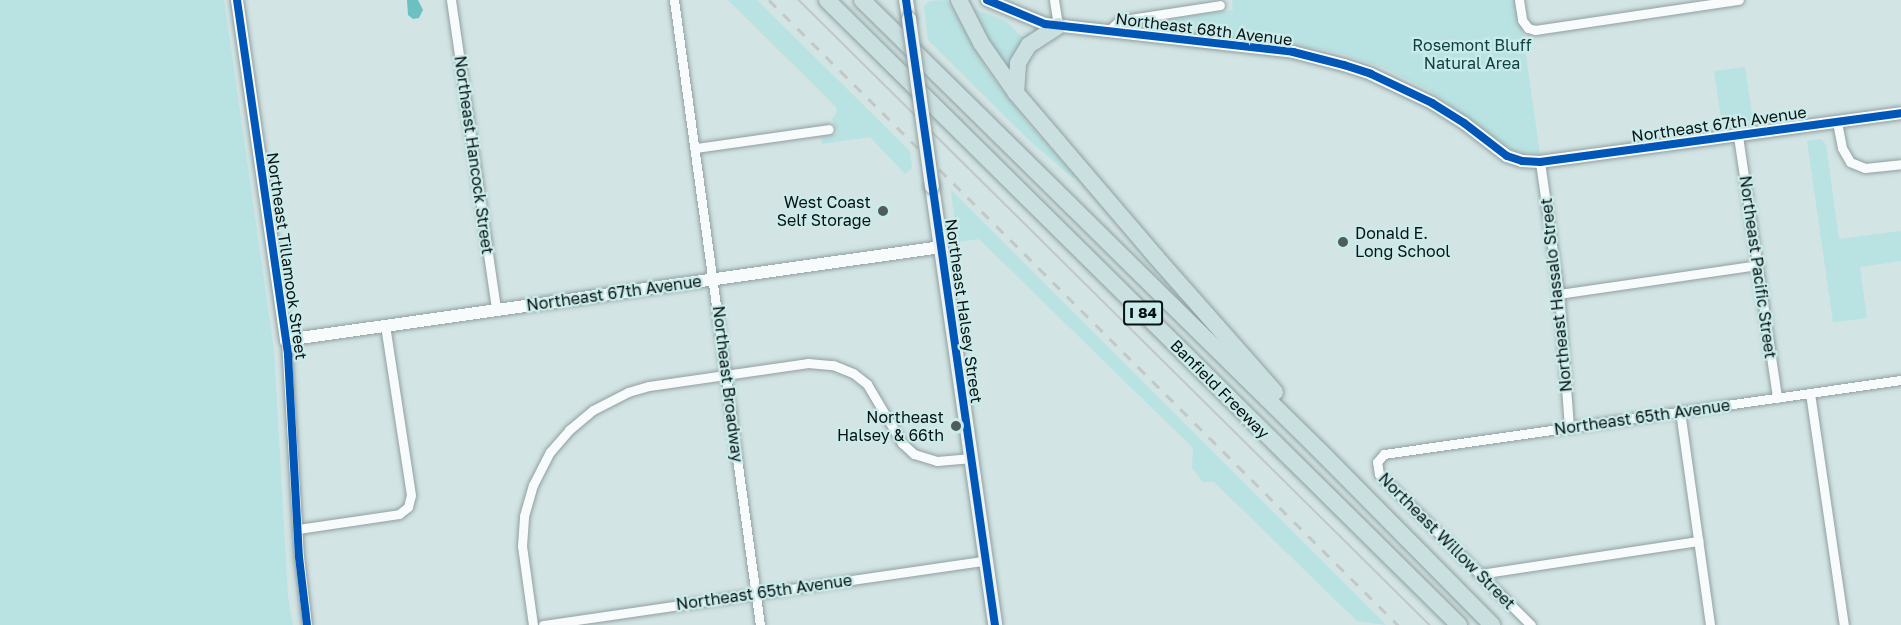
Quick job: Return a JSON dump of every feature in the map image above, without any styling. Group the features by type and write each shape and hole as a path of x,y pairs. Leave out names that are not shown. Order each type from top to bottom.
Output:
{"highway":[{"name":"Banfield Freeway","path":"827,0 1459,625"},
{"name":"Banfield Freeway","path":"862,0 1319,450 1492,625"},
{"path":"960,0 981,43 1016,93 1163,266 1291,409 1319,450"},
{"path":"1016,93 1018,63 1029,45 1058,26"}],"main road":[{"name":"Northeast Halsey Street","path":"906,0 995,625"}],"street":[{"name":"Northeast Tillamook Street","path":"237,0 286,340 298,529 307,625"},
{"name":"Northeast Hancock Street","path":"451,0 496,310"},
{"name":"Northeast Broadway","path":"674,0 760,625"},
{"name":"Northeast 68th Avenue","path":"987,0 1037,21 1058,26 1293,52 1344,65 1371,74 1432,103 1464,123 1507,156 1522,161 1540,162"},
{"path":"1054,0 1058,26"},
{"path":"1519,0 1522,20 1528,28 1535,30 1739,0"},
{"name":"Northeast 68th Avenue","path":"1108,31 1118,22 1130,19 1220,4"},
{"name":"Northeast 67th Avenue","path":"1540,162 1901,113"},
{"path":"1837,122 1842,148 1850,162 1865,168 1901,164"},
{"path":"696,148 829,129"},
{"name":"Northeast Pacific Street","path":"1738,136 1777,398"},
{"name":"Northeast Hassalo Street","path":"1540,162 1559,294 1569,427"},
{"name":"Northeast 67th Avenue","path":"286,340 941,247"},
{"path":"1559,294 1758,266"},
{"path":"298,529 399,514 408,507 411,495 386,326"},
{"path":"533,625 524,562 524,516 538,473 555,445 585,416 628,392 649,386 808,363 843,368 860,378 873,392 896,435 908,450 921,457 937,461 972,458"},
{"name":"Northeast 65th Avenue","path":"1384,454 1901,380"},
{"path":"1810,393 1844,625"},
{"path":"1680,411 1710,625"},
{"name":"Northeast Willow Street","path":"1384,454 1377,462 1379,474 1531,625"},
{"path":"1480,574 1699,541"},
{"name":"Northeast 65th Avenue","path":"543,625 986,560"}],"green space":[{"path":"0,0 224,0 274,350 288,597 293,625 0,625"},
{"path":"728,0 757,0 910,151 912,168 905,174 870,137 822,144 821,138 838,133 832,119 837,112 836,107"},
{"path":"947,0 988,71 1024,119 1075,176 1073,178 1031,142 928,40 924,6 930,1"},
{"name":"Rosemont Bluff Natural Area","path":"1232,0 1515,0 1523,35 1540,154 1522,153 1508,147 1432,92 1384,68 1343,54 1295,45 1130,28 1130,25 1233,10"},
{"path":"974,9 1006,21 1021,36 1029,37 1009,73 998,58"},
{"path":"1745,67 1753,120 1722,124 1714,71"},
{"path":"1821,139 1826,145 1839,239 1901,231 1901,261 1860,267 1867,318 1833,322 1807,141"},
{"path":"951,190 1386,625 1357,621 1214,482 1203,482 1192,468 1193,448 979,239 957,242"}],"water":[{"path":"407,0 418,0 423,10 419,18 413,19 408,15"}],"tram line":[{"path":"799,0 1430,625"}],"railway":[{"path":"769,0 1398,625"}],"cycle path":[{"path":"237,0 288,355 299,557 307,625"},
{"path":"906,0 995,625"},
{"path":"987,0 1045,24 1293,52 1344,65 1371,74 1432,103 1464,123 1507,156 1522,161 1540,162 1901,113"}],"place":[{"name":"West Coast Self Storage","path":"883,211"},
{"name":"Donald E. Long School","path":"1343,242"},
{"name":"Northeast Halsey & 66th","path":"956,426"}]}
